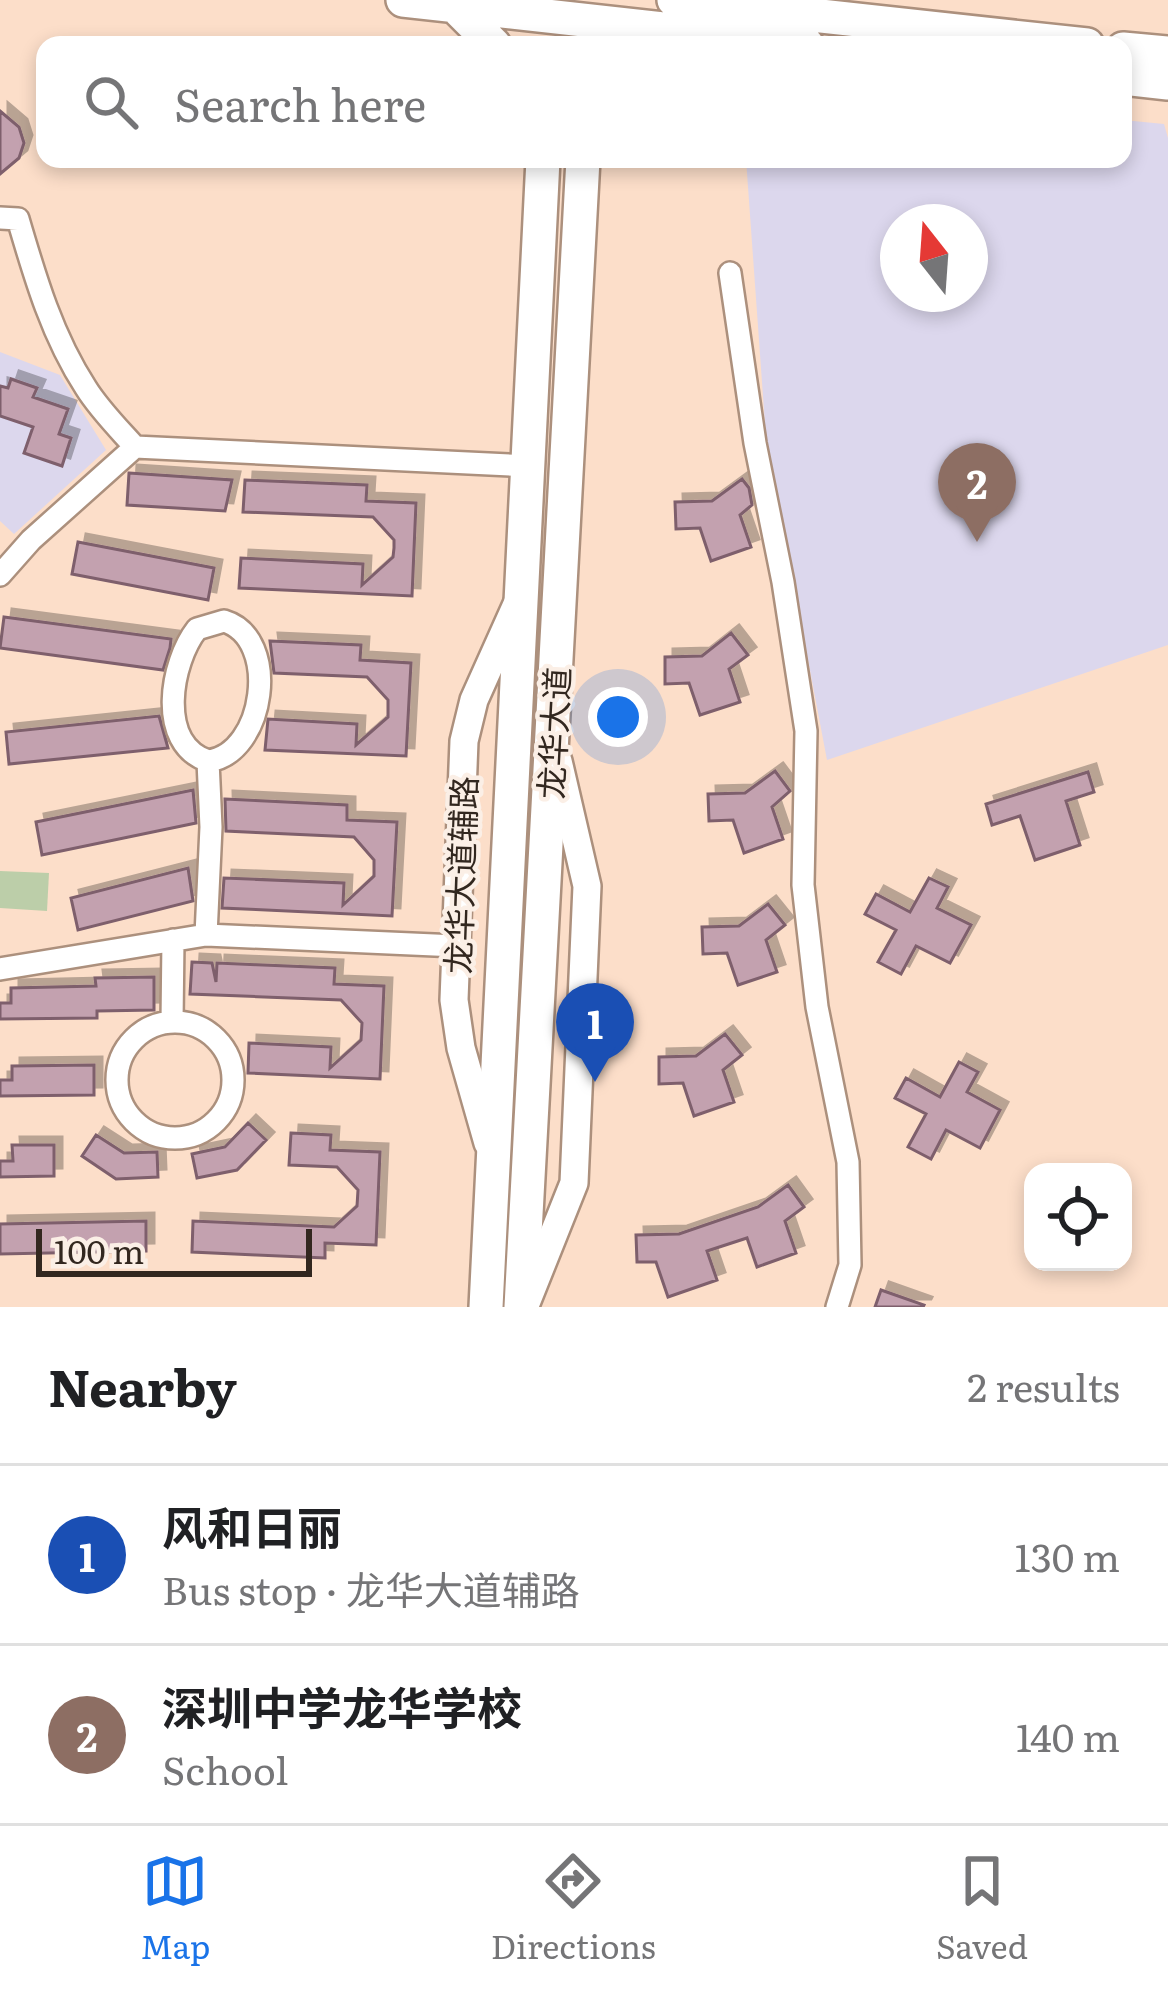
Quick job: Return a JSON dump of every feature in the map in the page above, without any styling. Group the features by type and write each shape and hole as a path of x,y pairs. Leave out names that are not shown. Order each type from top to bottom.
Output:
{"main road":[{"path":"403,0 594,22 714,14 870,12 1028,36"},
{"path":"674,0 781,36"},
{"path":"454,6 485,36"},
{"path":"686,36 714,14"},
{"path":"1132,50 1168,53"},
{"path":"1132,79 1168,83"},
{"name":"龙华大道","path":"486,1307 543,168"},
{"name":"龙华大道","path":"523,1307 583,168"},
{"name":"龙华大道辅路","path":"494,1163 456,1022 464,742 474,700 523,593"},
{"path":"523,1307 574,1184 587,886 552,735"}],"street":[{"path":"0,218 18,219 45,305 72,363 88,391 135,447"},
{"path":"730,273 754,443 783,581 806,731 803,885 817,1007 848,1162 850,1265 837,1307"},
{"path":"0,575 31,540 135,447 529,466"},
{"path":"224,621 248,634 259,690 237,744 227,755 208,761 190,751 183,738 174,710 174,681 182,653 197,629 224,621"},
{"path":"206,935 211,827 208,761"},
{"path":"0,969 206,935 457,946"},
{"path":"172,1022 173,940"},
{"path":"172,1022 195,1025 214,1036 228,1054 234,1076 231,1099 220,1119 201,1133 179,1139 156,1136 136,1124 122,1106 116,1084 120,1061 131,1042 150,1028 172,1022"}],"shaded area":[{"path":"1132,121 1164,124 1168,138 1168,645 827,760 766,438 747,168 1132,168"},
{"path":"0,352 60,375 106,450 14,534 0,521"}],"green space":[{"path":"0,871 49,873 47,911 0,908"}],"building":[{"path":"0,111 19,127 24,143 19,158 0,174"},
{"path":"11,379 37,388 33,397 68,409 59,434 71,438 62,466 24,453 33,427 0,416 0,386 8,388"},
{"path":"129,473 232,480 225,511 127,505"},
{"path":"742,479 752,505 740,515 751,547 711,561 700,528 676,529 675,502 712,501"},
{"path":"245,480 367,485 366,501 416,503 412,596 239,588 241,558 363,564 362,585 393,557 394,548 394,540 373,517 243,512"},
{"path":"78,542 214,568 208,600 72,574"},
{"path":"4,617 171,639 170,648 163,670 0,648"},
{"path":"731,633 748,655 729,669 740,702 700,715 689,683 665,684 665,657 702,656"},
{"path":"270,641 361,645 360,660 411,663 406,756 265,750 268,719 357,724 356,745 388,717 388,700 367,677 274,673"},
{"path":"159,716 168,748 9,764 6,732"},
{"path":"775,771 790,791 772,807 783,839 744,853 733,820 709,821 708,794 745,793"},
{"path":"1088,772 1094,792 1066,801 1080,845 1035,860 1020,816 992,825 986,804"},
{"path":"193,790 196,823 42,855 36,822"},
{"path":"225,799 347,805 347,820 397,822 392,916 222,908 224,878 344,883 343,905 374,876 374,860 354,837 226,831"},
{"path":"188,868 193,901 78,930 71,898"},
{"path":"929,878 948,887 937,908 971,925 950,963 916,946 901,974 878,962 896,930 865,914 876,894 910,912"},
{"path":"768,904 785,925 766,940 777,972 738,985 727,953 703,954 702,927 739,926"},
{"path":"192,962 212,963 216,982 217,963 335,968 334,984 384,986 380,1079 248,1073 249,1043 331,1047 330,1068 361,1040 362,1023 341,1000 190,994"},
{"path":"154,977 154,1010 97,1011 97,1018 0,1019 0,1003 11,1003 11,988 96,986 95,978"},
{"path":"725,1034 742,1055 723,1070 734,1102 694,1116 683,1083 659,1084 659,1057 696,1056"},
{"path":"959,1062 978,1072 967,1092 1000,1110 980,1148 946,1130 931,1159 908,1147 926,1114 895,1098 906,1078 940,1097"},
{"path":"94,1065 94,1095 0,1096 0,1080 12,1080 12,1066"},
{"path":"248,1123 266,1140 237,1170 197,1178 192,1154 225,1147"},
{"path":"291,1133 331,1135 330,1150 380,1152 376,1245 325,1243 325,1258 192,1252 193,1221 334,1227 357,1206 358,1190 337,1167 289,1165"},
{"path":"96,1135 124,1153 157,1152 158,1177 116,1179 82,1156"},
{"path":"12,1145 54,1145 54,1176 0,1177 0,1161 13,1161"},
{"path":"788,1185 804,1207 785,1221 796,1253 757,1267 747,1238 707,1251 717,1280 668,1297 656,1262 637,1262 636,1235 679,1234 758,1207"},
{"path":"146,1221 146,1251 0,1254 0,1224"},
{"path":"881,1290 924,1305 875,1307"}],"place":[{"name":"深圳中学龙华学校","path":"977,542"},
{"name":"风和日丽","path":"595,1082"}]}
